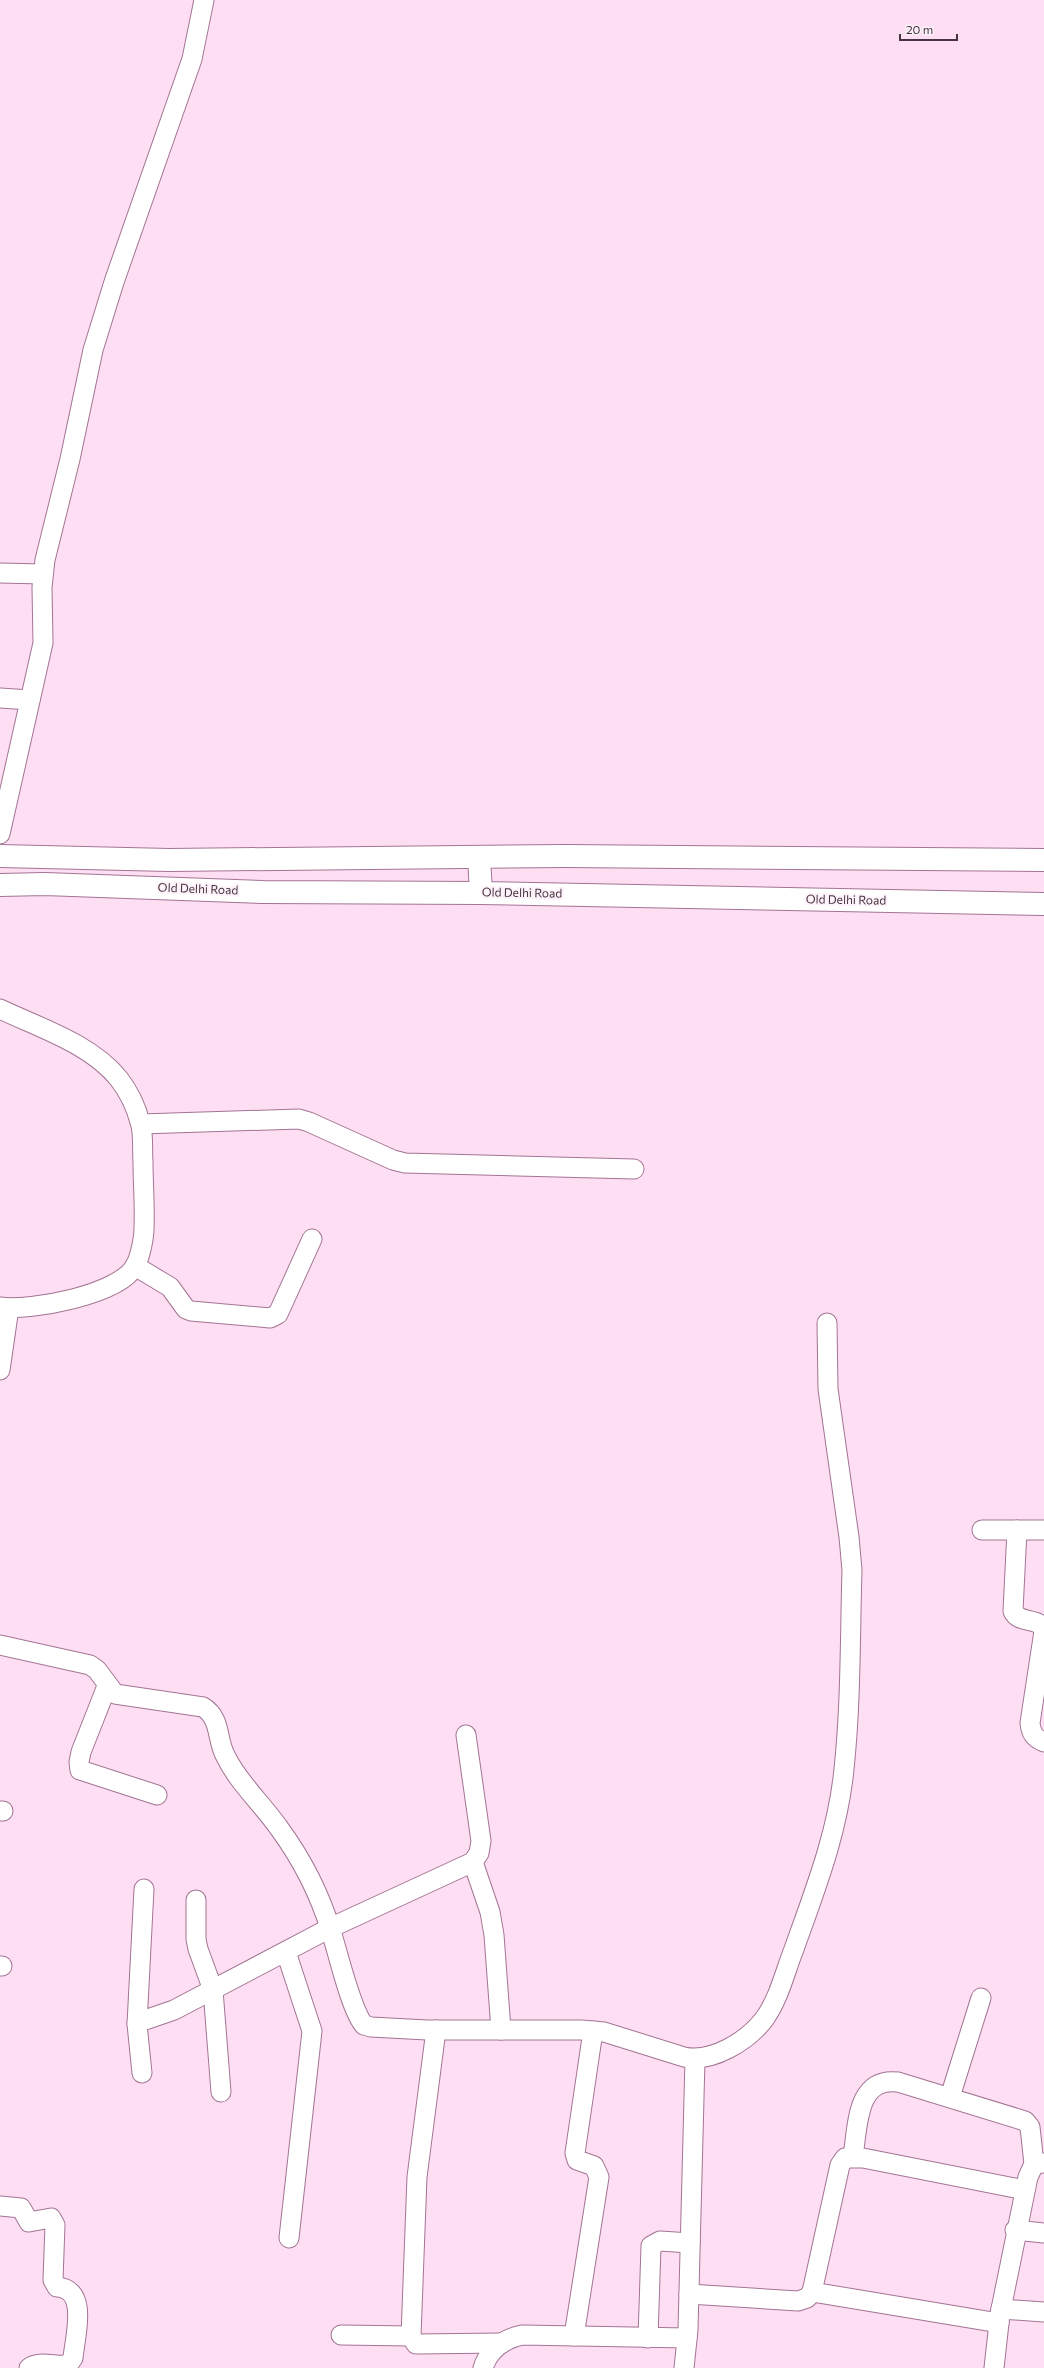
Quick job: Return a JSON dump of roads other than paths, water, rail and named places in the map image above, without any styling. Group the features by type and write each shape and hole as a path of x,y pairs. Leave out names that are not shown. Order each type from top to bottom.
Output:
{"main road":[{"path":"0,856 169,860 480,857 1044,860"},
{"path":"480,857 481,893"},
{"name":"Old Delhi Road","path":"0,885 45,884 263,892 481,893 1044,904"}],"street":[{"path":"0,834 43,643 43,574 93,350 114,282 192,60 204,0"},
{"path":"0,573 43,574"},
{"path":"0,698 30,700"},
{"path":"0,1009 70,1042 107,1067 132,1098 141,1124 144,1230 135,1266 122,1279 103,1289 56,1302 5,1307 0,1370"},
{"path":"141,1124 299,1119 394,1160 405,1163 634,1169"},
{"path":"135,1266 170,1287 186,1309 191,1312 270,1318 278,1314 312,1239"},
{"path":"0,1646 90,1665 97,1670 107,1686 115,1694 124,1697 203,1707 210,1712 216,1721 225,1756 287,1840 305,1870 330,1928 355,2009 359,2019 364,2025 371,2027 436,2030 593,2031 604,2032 695,2059 711,2056 746,2036 764,2018 777,1996 828,1855 839,1801 846,1747 852,1570 849,1537 828,1389 828,1323"},
{"path":"982,1530 1044,1530"},
{"path":"1017,1530 1013,1611 1019,1619 1038,1623 1042,1626 1044,1631 1030,1723 1031,1732 1036,1739 1044,1742"},
{"path":"107,1686 81,1752 78,1762 80,1770 157,1795"},
{"path":"137,2024 174,2010 330,1928 473,1862 479,1853 481,1841 466,1735"},
{"path":"473,1862 490,1912 494,1935 502,2030"},
{"path":"142,2073 137,2024 144,1890"},
{"path":"196,1900 198,1949 213,1990 221,2092"},
{"path":"286,1952 312,2031 289,2238"},
{"path":"950,2097 981,1998"},
{"path":"436,2030 417,2177 411,2336 416,2344 502,2343"},
{"path":"574,2336 599,2177 594,2166 577,2160 575,2153 593,2031"},
{"path":"684,2368 689,2294 695,2059"},
{"path":"853,2156 863,2101 871,2088 878,2083 887,2081 898,2082 950,2097 1025,2121 1030,2127 1039,2164 1028,2177 1015,2230 1000,2316 994,2368"},
{"path":"689,2294 798,2301 807,2298 812,2292 840,2165 845,2158 853,2156 1025,2190"},
{"path":"0,2206 21,2208 25,2215 33,2222 51,2218 53,2220 55,2225 53,2280 57,2286 66,2287 73,2292 77,2301 73,2358 68,2365 59,2367 35,2365 29,2368"},
{"path":"1015,2230 1044,2233"},
{"path":"648,2338 652,2246 660,2241 690,2243"},
{"path":"812,2292 1000,2316 1044,2312"},
{"path":"341,2335 411,2336"},
{"path":"483,2368 494,2349 509,2338 522,2335 687,2338"}]}
